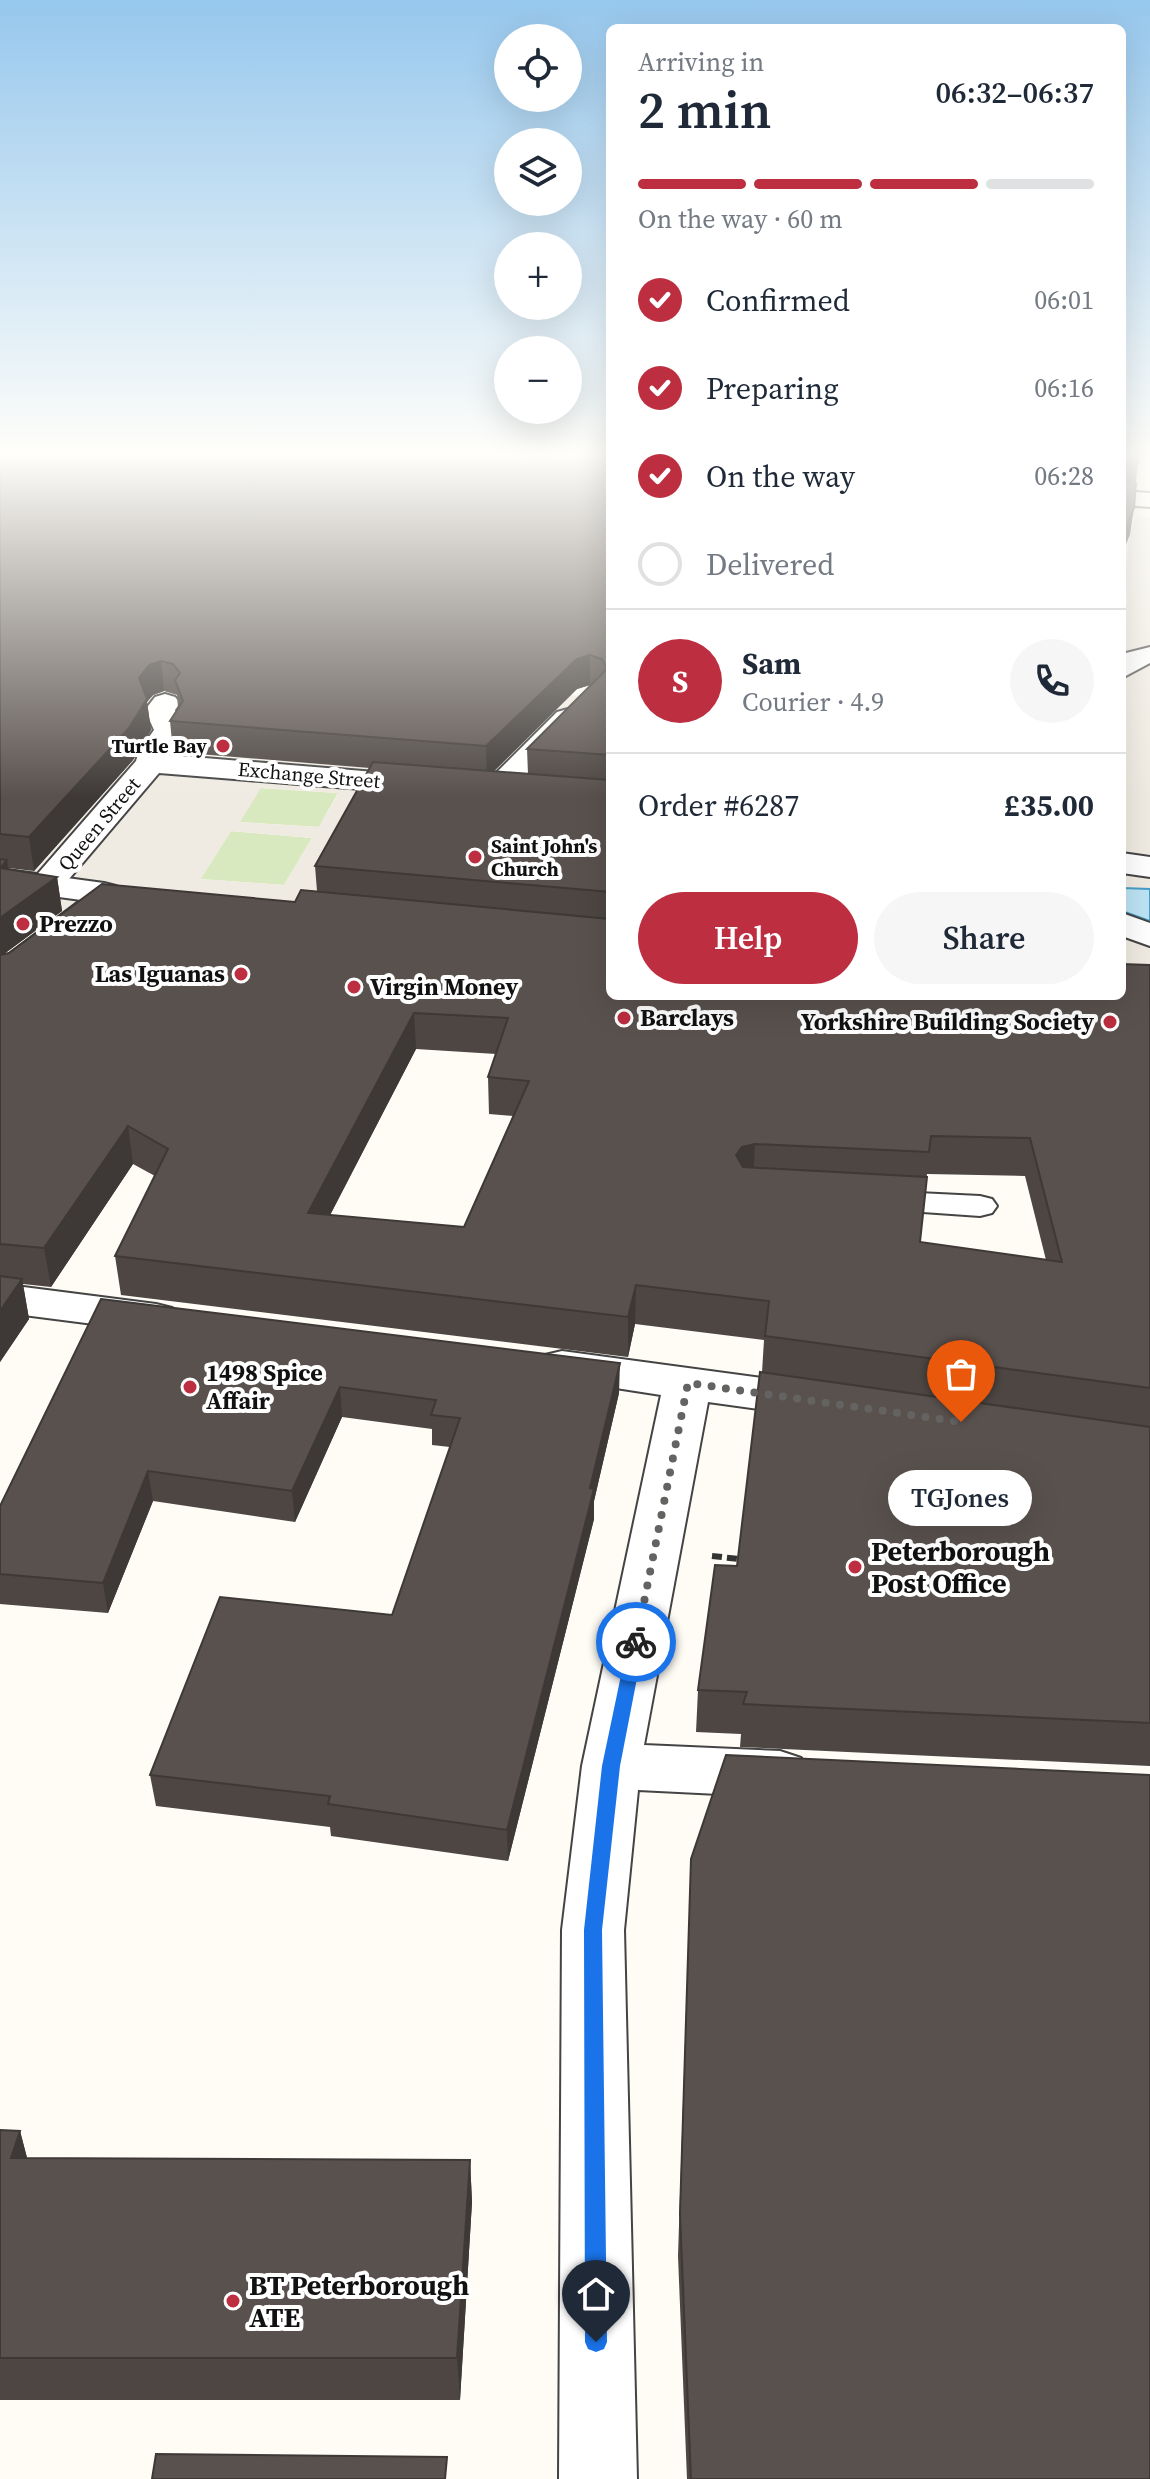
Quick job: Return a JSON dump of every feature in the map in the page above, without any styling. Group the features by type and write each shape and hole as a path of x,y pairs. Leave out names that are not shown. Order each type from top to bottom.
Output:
{"street":[{"path":"1126,665 1134,658 1150,655"},
{"path":"1126,672 1150,683"},
{"path":"472,788 589,697"},
{"name":"Queen Street","path":"46,885 151,763 154,751 169,730 160,710 165,703"},
{"name":"Exchange Street","path":"151,763 539,794"},
{"path":"1126,864 1150,867"},
{"path":"0,879 119,895 92,910 0,978"},
{"path":"1126,930 1145,956"},
{"path":"0,1298 197,1323"},
{"path":"527,1361 851,1406"},
{"path":"598,2479 593,1930 611,1766 688,1383"},
{"path":"611,1766 833,1776"}],"lane":[{"path":"844,1199 980,1206"}],"green space":[{"path":"260,788 338,793 319,827 239,822"},
{"path":"231,831 312,838 284,885 200,879"}],"shaded area":[{"path":"1126,567 1150,567 1150,1001 1126,997"},
{"path":"545,693 606,698 606,889 65,916 21,907 0,893 30,863 46,858 108,786 139,701 192,705 191,755 285,761","holes":["261,788 337,793 319,827 240,822","231,831 312,838 284,885 201,879"]}],"water":[{"path":"1126,888 1150,889 1150,921 1126,912"}],"building":[{"path":"0,567 606,567 606,667 602,659 590,655 577,659 486,746 170,721 183,701 175,680 180,673 173,664 161,661 149,665 139,678 147,699 129,728 29,837 0,834"},
{"path":"606,670 606,755 527,749"},
{"name":"Saint John's Church","path":"373,762 606,780 606,892 315,866"},
{"path":"0,868 57,877 0,918"},
{"path":"102,884 295,902 301,890 606,919 606,1000 1126,1000 1126,964 1150,965 1150,1388 765,1336 769,1301 636,1285 628,1317 115,1256 168,1149 128,1126 44,1248 0,1244 0,955 9,953","holes":["414,1013 508,1018 488,1077 529,1081 464,1227 308,1213","931,1136 1030,1138 1062,1262 920,1242 927,1177 743,1167 736,1155 742,1147 755,1144 929,1152"]},
{"path":"0,1276 22,1279 0,1311"},
{"path":"101,1299 620,1363 590,1488 594,1489 507,1830 328,1804 330,1796 150,1775 220,1597 392,1615 460,1418 431,1415 436,1400 340,1387 292,1491 148,1471 103,1583 0,1574 0,1506"},
{"path":"760,1372 1150,1427 1150,1723 743,1704 747,1692 698,1690 715,1565 737,1566"},
{"path":"726,1755 1150,1775 1150,2479 691,2479 680,2214 691,1859"},
{"name":"BT Peterborough ATE","path":"0,2130 20,2131 11,2158 470,2160 457,2358 0,2358"},
{"path":"156,2454 447,2457 445,2479 152,2479"}],"way so far":[{"path":"636,1642 688,1383 961,1422"}],"place":[{"name":"Turtle Bay","path":"223,746"},
{"name":"Saint John's Church","path":"475,857"},
{"name":"Prezzo","path":"23,924"},
{"name":"Las Iguanas","path":"241,974"},
{"name":"Virgin Money","path":"354,987"},
{"name":"Barclays","path":"624,1018"},
{"name":"Yorkshire Building Society","path":"1110,1022"},
{"name":"1498 Spice Affair","path":"190,1387"},
{"name":"TGJones","path":"961,1422"},
{"name":"Peterborough Post Office","path":"855,1567"},
{"name":"BT Peterborough ATE","path":"233,2301"}],"route":[{"path":"596,2342 593,1930 611,1766 636,1642"}]}
